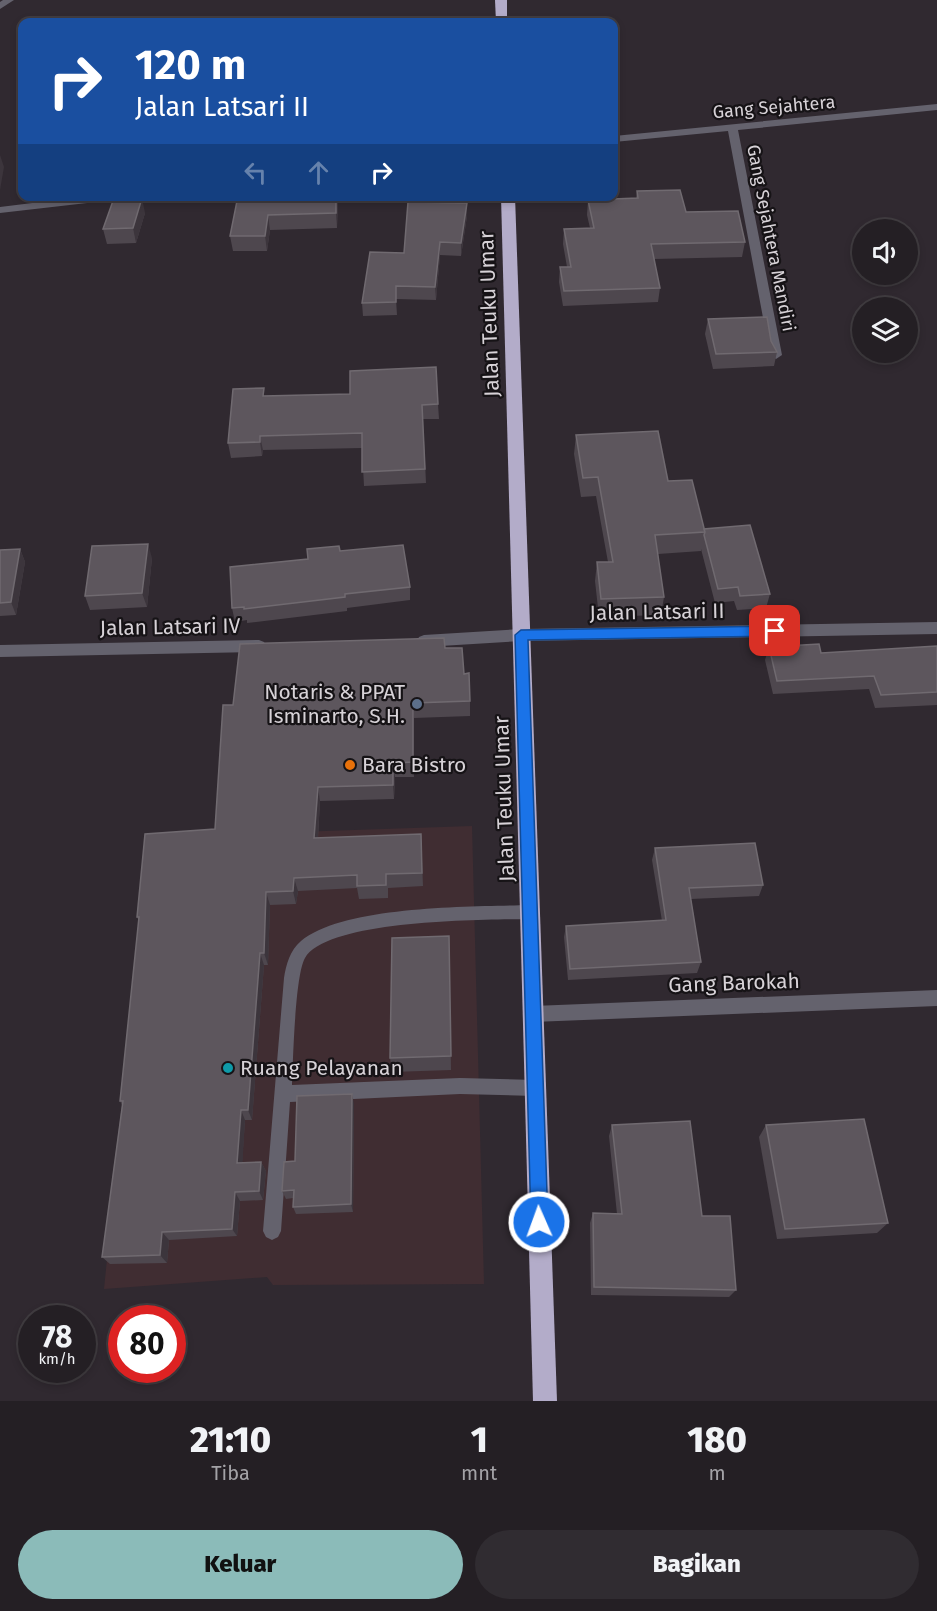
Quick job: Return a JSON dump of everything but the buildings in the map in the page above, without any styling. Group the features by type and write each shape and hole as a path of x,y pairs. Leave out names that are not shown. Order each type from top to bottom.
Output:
{"highway":[{"path":"501,0 502,18"},
{"name":"Jalan Teuku Umar","path":"507,201 545,1401"}],"street":[{"path":"0,6 9,0"},
{"name":"Gang Sejahtera","path":"618,139 937,107"},
{"name":"Gang Sejahtera Mandiri","path":"732,127 776,355"},
{"path":"0,210 46,201"},
{"name":"Jalan Latsari II","path":"521,635 937,628"},
{"path":"405,642 521,635"},
{"name":"Jalan Latsari IV","path":"0,651 276,646"},
{"name":"Gang Barokah","path":"533,1014 937,998"}],"lane":[{"path":"272,1231 292,978 294,964 305,946 327,933 352,926 456,915 530,912"},
{"path":"282,1094 460,1086 535,1088"}],"shaded area":[{"path":"472,826 484,1284 273,1285 267,1277 104,1289 149,846 266,833"}],"place":[{"name":"Notaris & PPAT Isminarto, S.H.","path":"417,704"},
{"name":"Bara Bistro","path":"350,765"},
{"name":"Ruang Pelayanan","path":"228,1068"}],"route":[{"path":"539,1222 521,635 775,631"}]}
